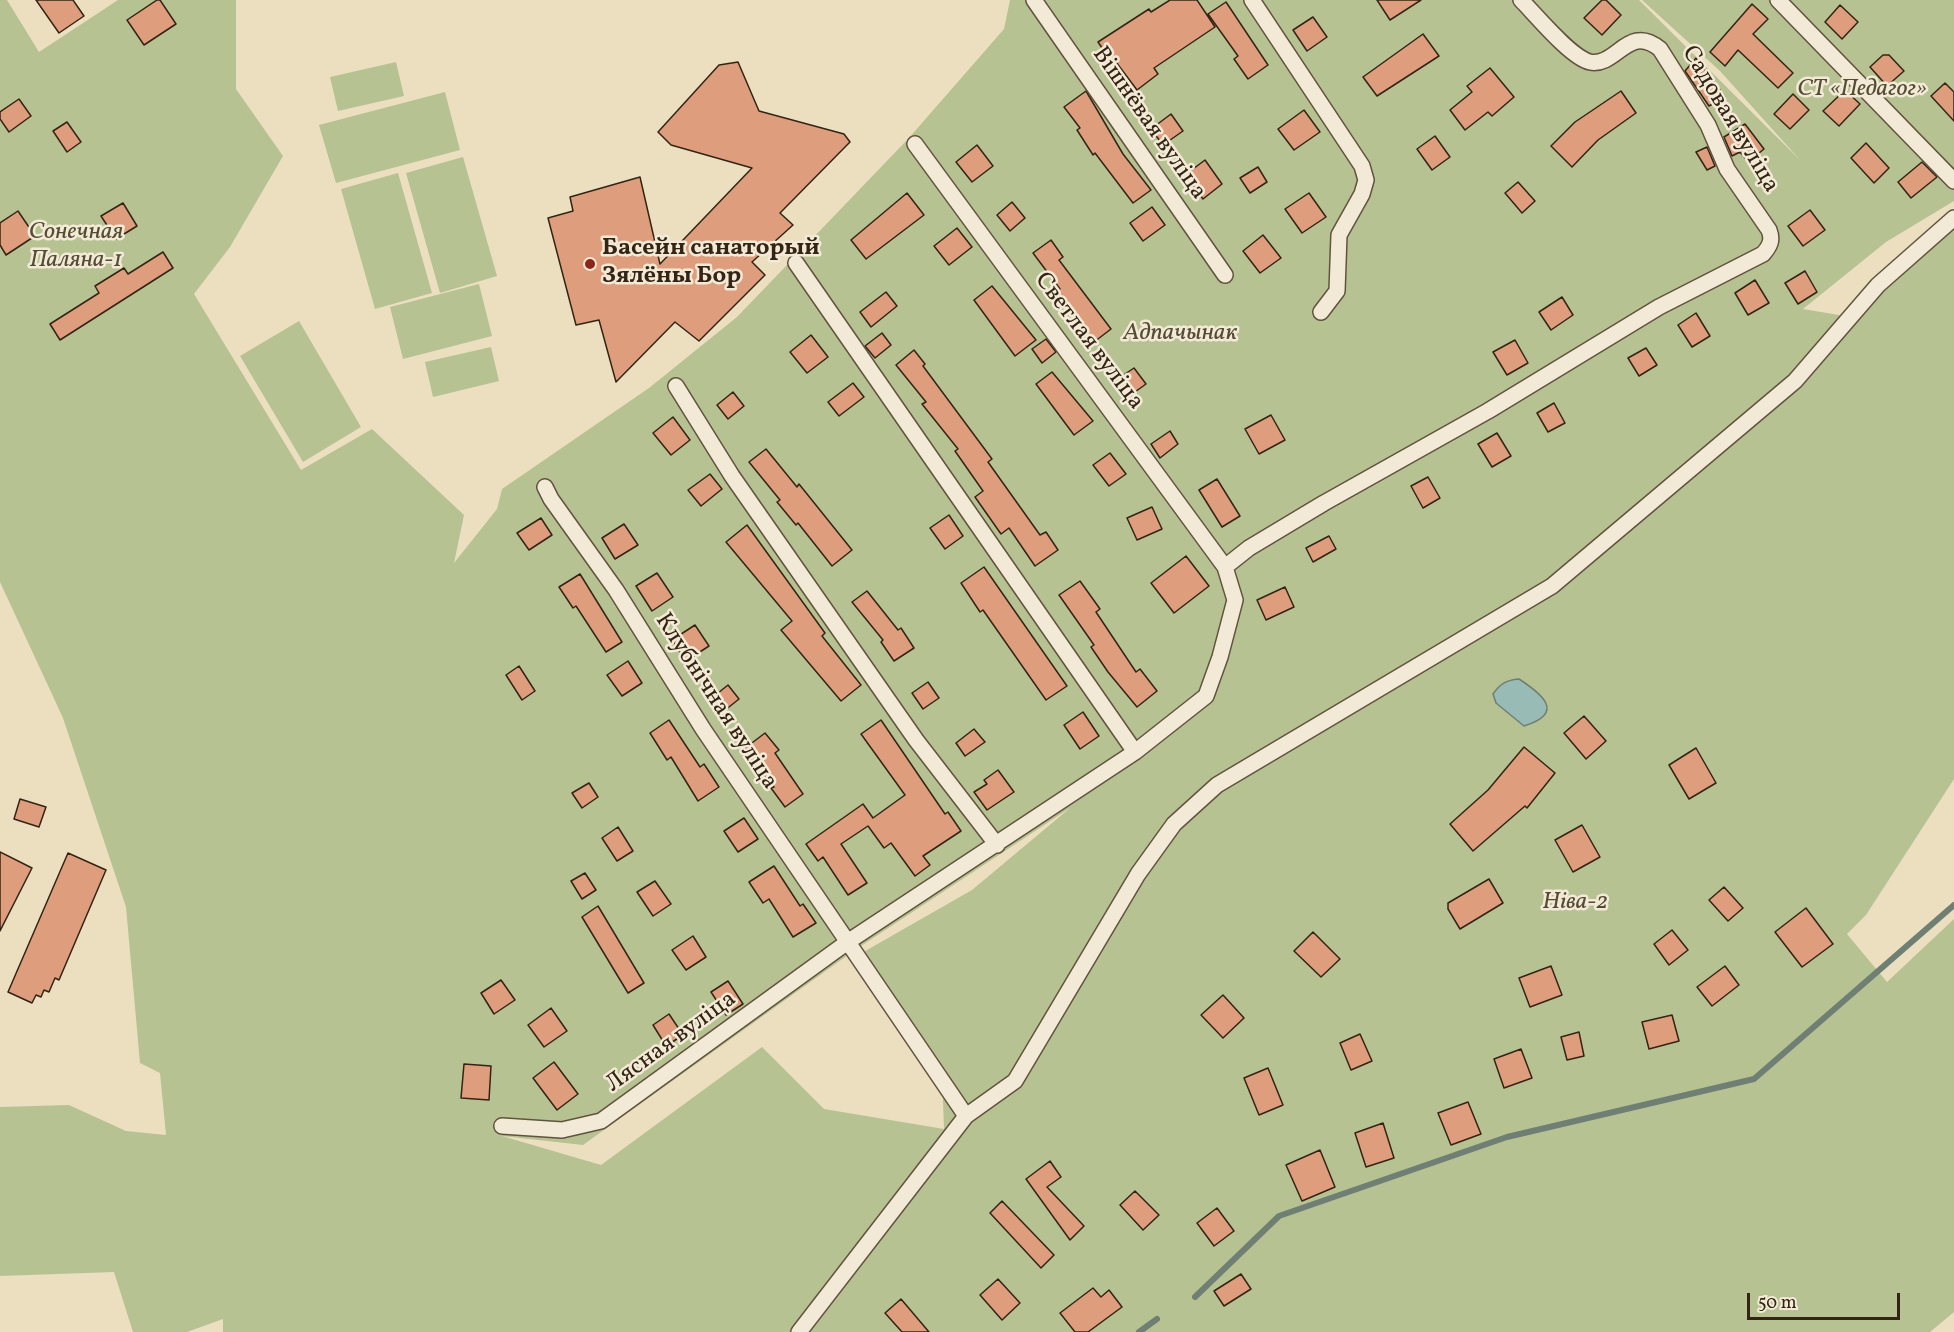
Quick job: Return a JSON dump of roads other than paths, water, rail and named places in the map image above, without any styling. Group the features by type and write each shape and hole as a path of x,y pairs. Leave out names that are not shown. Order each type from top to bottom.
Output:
{"street":[{"name":"Вішнёвая вуліца","path":"1034,0 1225,275"},
{"path":"1252,0 1362,166 1366,180 1362,194 1339,235 1337,291 1321,312"},
{"name":"Садовая вуліца","path":"1225,567 1249,548 1324,503 1488,411 1659,307 1763,254 1769,247 1772,238 1727,170 1708,125 1660,49 1651,41 1639,40 1599,62 1582,59 1521,0"},
{"path":"1778,0 1954,182"},
{"name":"Светлая вуліца","path":"915,144 1225,567 1235,600 1220,657 1206,696 1135,752"},
{"path":"799,1332 966,1116 1015,1081 1138,874 1183,816 1217,785 1552,586 1795,381 1861,302 1954,219"},
{"path":"796,263 1135,752"},
{"path":"676,386 732,476 916,740 997,846"},
{"name":"Клубнічная вуліца","path":"544,487 550,499 616,590 703,729 966,1116"},
{"name":"Лясная вуліца","path":"502,1126 562,1130 601,1122 849,941 997,846 1135,752"}],"water":[{"path":"1519,679 1542,697 1547,709 1537,721 1524,726 1496,703 1493,694 1504,683"}],"waterway":[{"path":"1195,1297 1279,1216 1507,1137 1754,1079 1954,905"},
{"path":"1139,1332 1157,1319"}],"place":[{"name":"Басейн санаторый Зялёны Бор","path":"590,264"}],"park label":[{"name":"СТ «Педагог»","path":"1862,91"},
{"name":"Сонечная Паляна-1","path":"76,248"},
{"name":"Адпачынак","path":"1180,335"},
{"name":"Ніва-2","path":"1575,904"}]}
